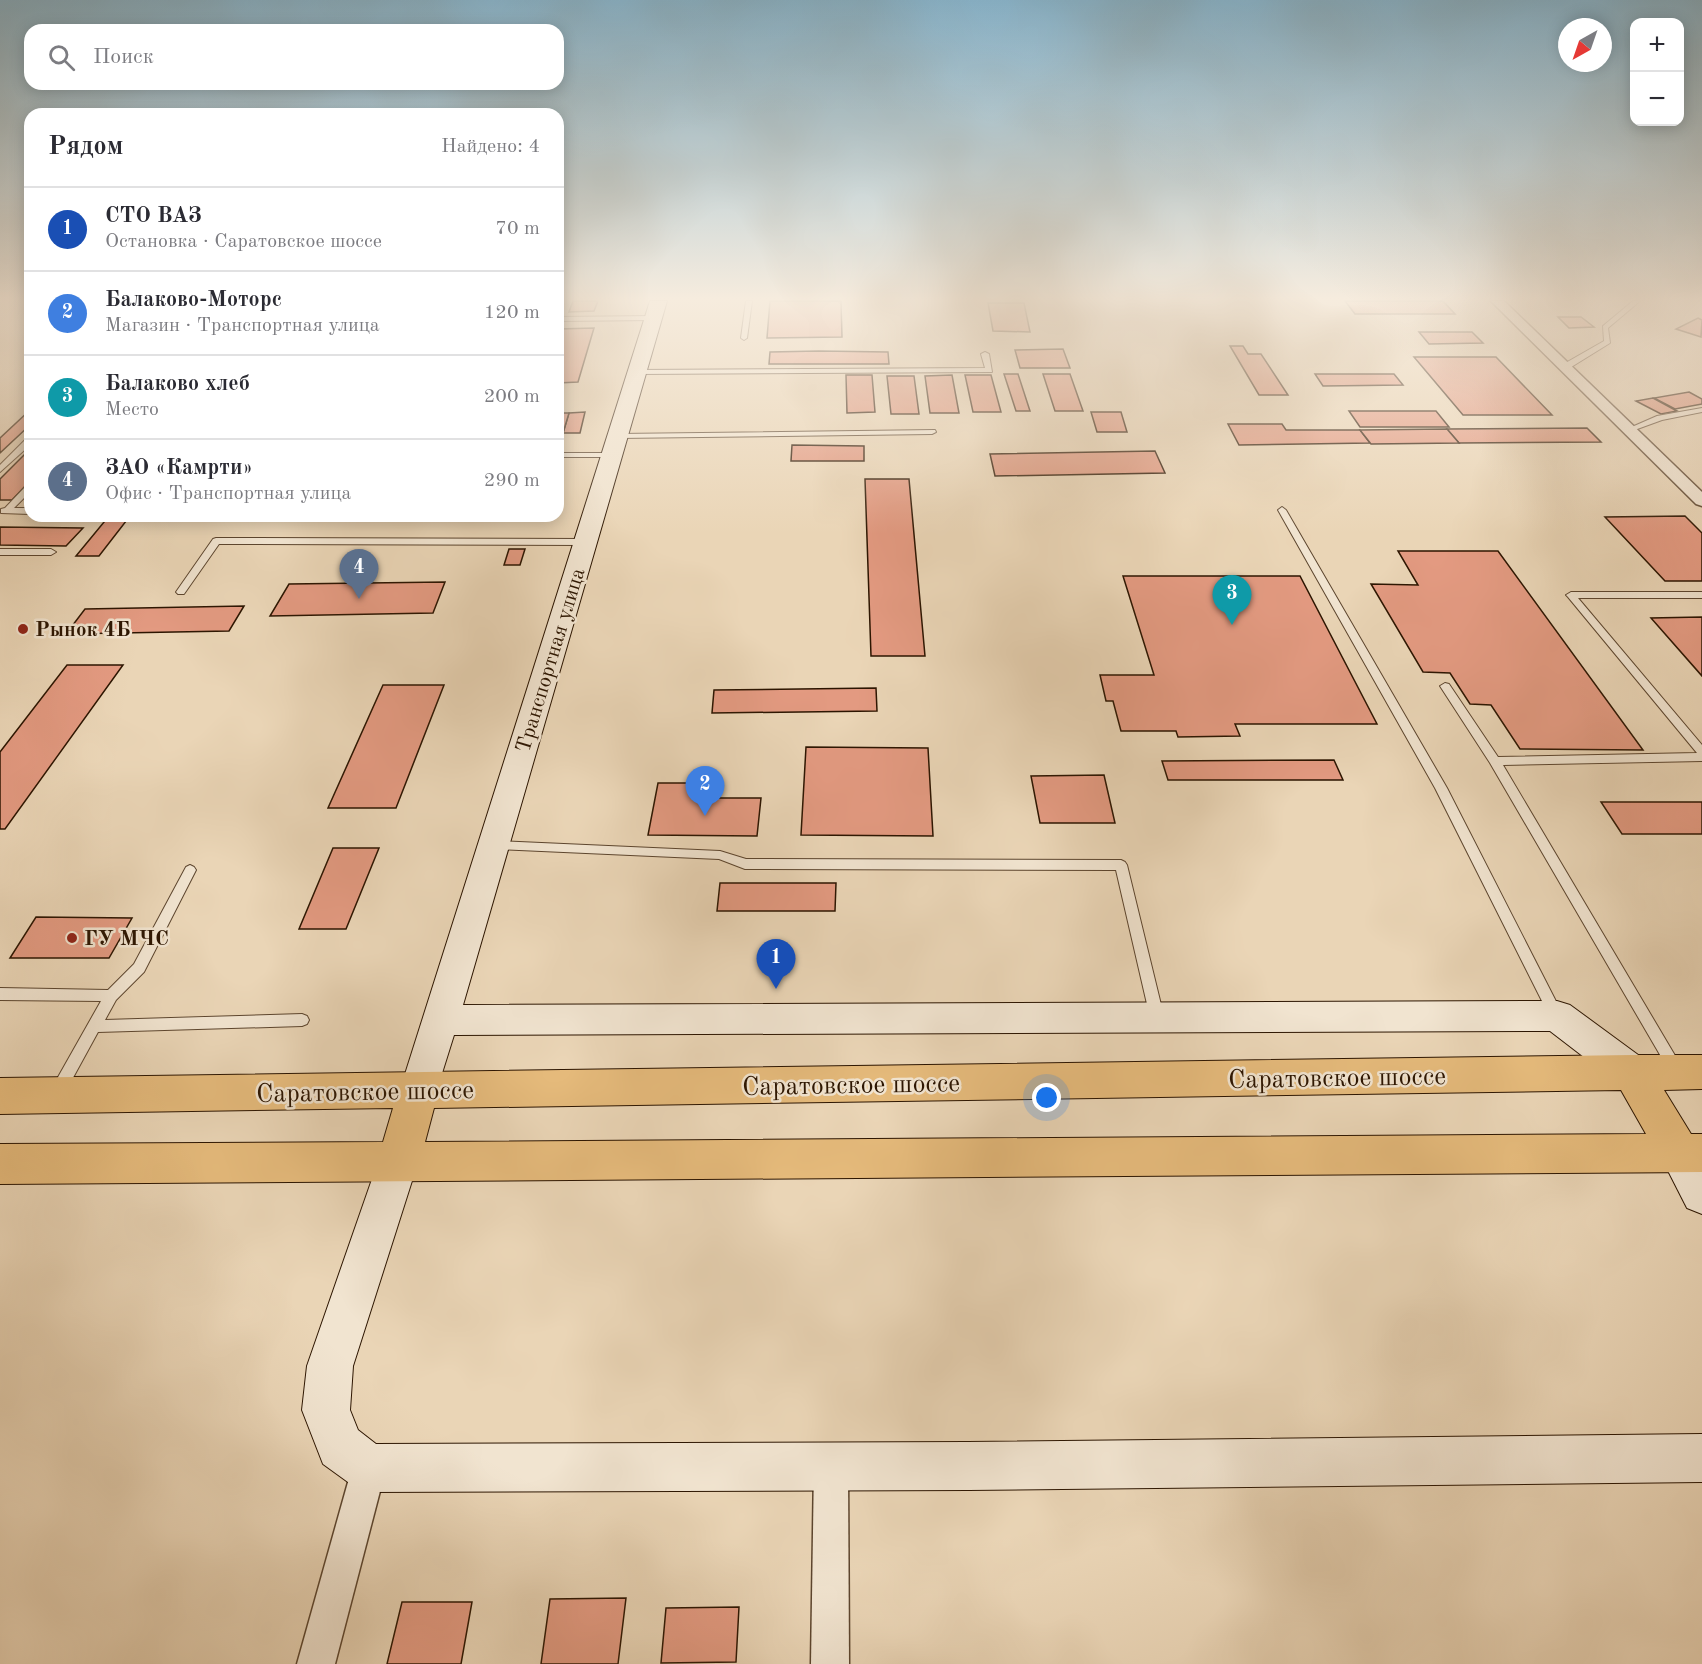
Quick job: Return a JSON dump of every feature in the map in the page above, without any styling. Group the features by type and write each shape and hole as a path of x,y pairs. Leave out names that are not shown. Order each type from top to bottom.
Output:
{"main road":[{"name":"Транспортная улица","path":"420,1090 636,379"},
{"path":"441,1020 1557,1016 1632,1072 1690,1153 1702,1194"},
{"name":"Саратовское шоссе","path":"0,1096 1690,1072"},
{"path":"420,1090 399,1162 330,1366 326,1410 340,1447 369,1468 1702,1458"},
{"path":"0,1164 1690,1153"}],"street":[{"path":"1577,379 1702,501"},
{"path":"830,1664 831,1466"},
{"path":"316,1664 369,1468"}],"lane":[{"path":"1629,429 1660,418 1702,410"},
{"path":"564,454 615,446 932,432"},
{"path":"0,470 24,446"},
{"path":"4,511 24,493"},
{"path":"1282,510 1441,788 1557,1016"},
{"path":"4,511 24,511"},
{"path":"181,592 216,541 586,542"},
{"path":"0,552 51,552"},
{"path":"1702,595 1571,595 1702,752"},
{"path":"1445,686 1495,761 1690,1072"},
{"path":"1495,761 1702,757"},
{"path":"494,844 720,855 746,864 1121,865 1157,1017"},
{"path":"56,1095 111,996 139,968 190,870"},
{"path":"0,994 111,996"},
{"path":"95,1026 302,1020"}],"building":[{"path":"564,379 579,379 578,382 564,383"},
{"path":"846,379 872,379 875,412 847,413"},
{"path":"887,379 914,379 919,414 891,414"},
{"path":"925,379 953,379 959,413 930,413"},
{"path":"966,379 992,379 1001,412 973,412"},
{"path":"1006,379 1020,379 1030,411 1016,411"},
{"path":"1045,379 1072,379 1083,411 1055,411"},
{"path":"1249,379 1277,379 1288,395 1259,395"},
{"path":"1318,379 1398,379 1403,385 1323,386"},
{"path":"1432,379 1517,379 1552,415 1463,415"},
{"path":"1689,392 1702,399 1702,404 1675,409 1654,398"},
{"path":"1653,398 1677,411 1661,414 1636,401"},
{"path":"1349,411 1436,411 1449,427 1360,427"},
{"path":"585,412 580,433 564,433 569,413"},
{"path":"1091,412 1121,412 1127,432 1097,432"},
{"path":"564,413 569,413 564,430"},
{"path":"24,416 24,431 0,453 0,438"},
{"path":"1228,424 1282,424 1286,430 1360,430 1370,443 1239,445"},
{"path":"1587,428 1601,442 1459,443 1447,429"},
{"path":"1447,429 1459,443 1371,444 1360,430"},
{"path":"792,445 864,446 864,461 791,461"},
{"path":"1155,451 1165,473 995,476 990,454"},
{"path":"24,455 24,487 12,500 0,500 0,479"},
{"path":"865,479 909,479 925,656 871,656"},
{"path":"1685,516 1702,533 1702,581 1665,581 1605,517"},
{"path":"104,522 125,522 99,556 76,556"},
{"path":"0,527 83,528 66,546 0,545"},
{"path":"509,549 525,549 520,565 504,565"},
{"path":"1398,551 1498,551 1643,750 1520,749 1491,705 1470,704 1450,673 1423,672 1371,584 1418,585"},
{"path":"1123,576 1300,576 1377,724 1235,724 1240,736 1178,737 1176,731 1121,731 1113,701 1106,701 1100,675 1154,675"},
{"path":"445,582 433,613 270,616 289,584"},
{"path":"244,606 229,631 66,634 85,609"},
{"path":"1702,617 1702,676 1651,618"},
{"path":"67,665 123,665 5,829 0,829 0,752"},
{"path":"383,685 444,685 396,808 328,808"},
{"path":"876,688 877,711 712,713 714,690"},
{"path":"806,747 928,748 933,836 801,835"},
{"path":"1334,760 1343,780 1168,780 1162,761"},
{"path":"1104,775 1115,823 1040,823 1031,776"},
{"path":"658,783 697,783 694,798 761,798 757,836 648,835"},
{"path":"1601,802 1702,802 1702,834 1622,834"},
{"path":"333,848 379,848 346,929 299,929"},
{"path":"720,883 836,883 835,911 717,911"},
{"name":"ГУ МЧС","path":"36,917 132,918 109,958 10,958"},
{"path":"626,1598 618,1664 541,1664 550,1599"},
{"path":"402,1602 472,1602 461,1664 387,1664"},
{"path":"739,1607 736,1662 661,1663 666,1608"}],"place":[{"name":"ЗАО «Камрти»","path":"359,599"},
{"name":"Балаково хлеб","path":"1232,625"},
{"name":"Рынок 4Б","path":"23,629"},
{"name":"Балаково-Моторс","path":"705,816"},
{"name":"ГУ МЧС","path":"72,938"},
{"name":"СТО ВАЗ","path":"776,989"}]}
